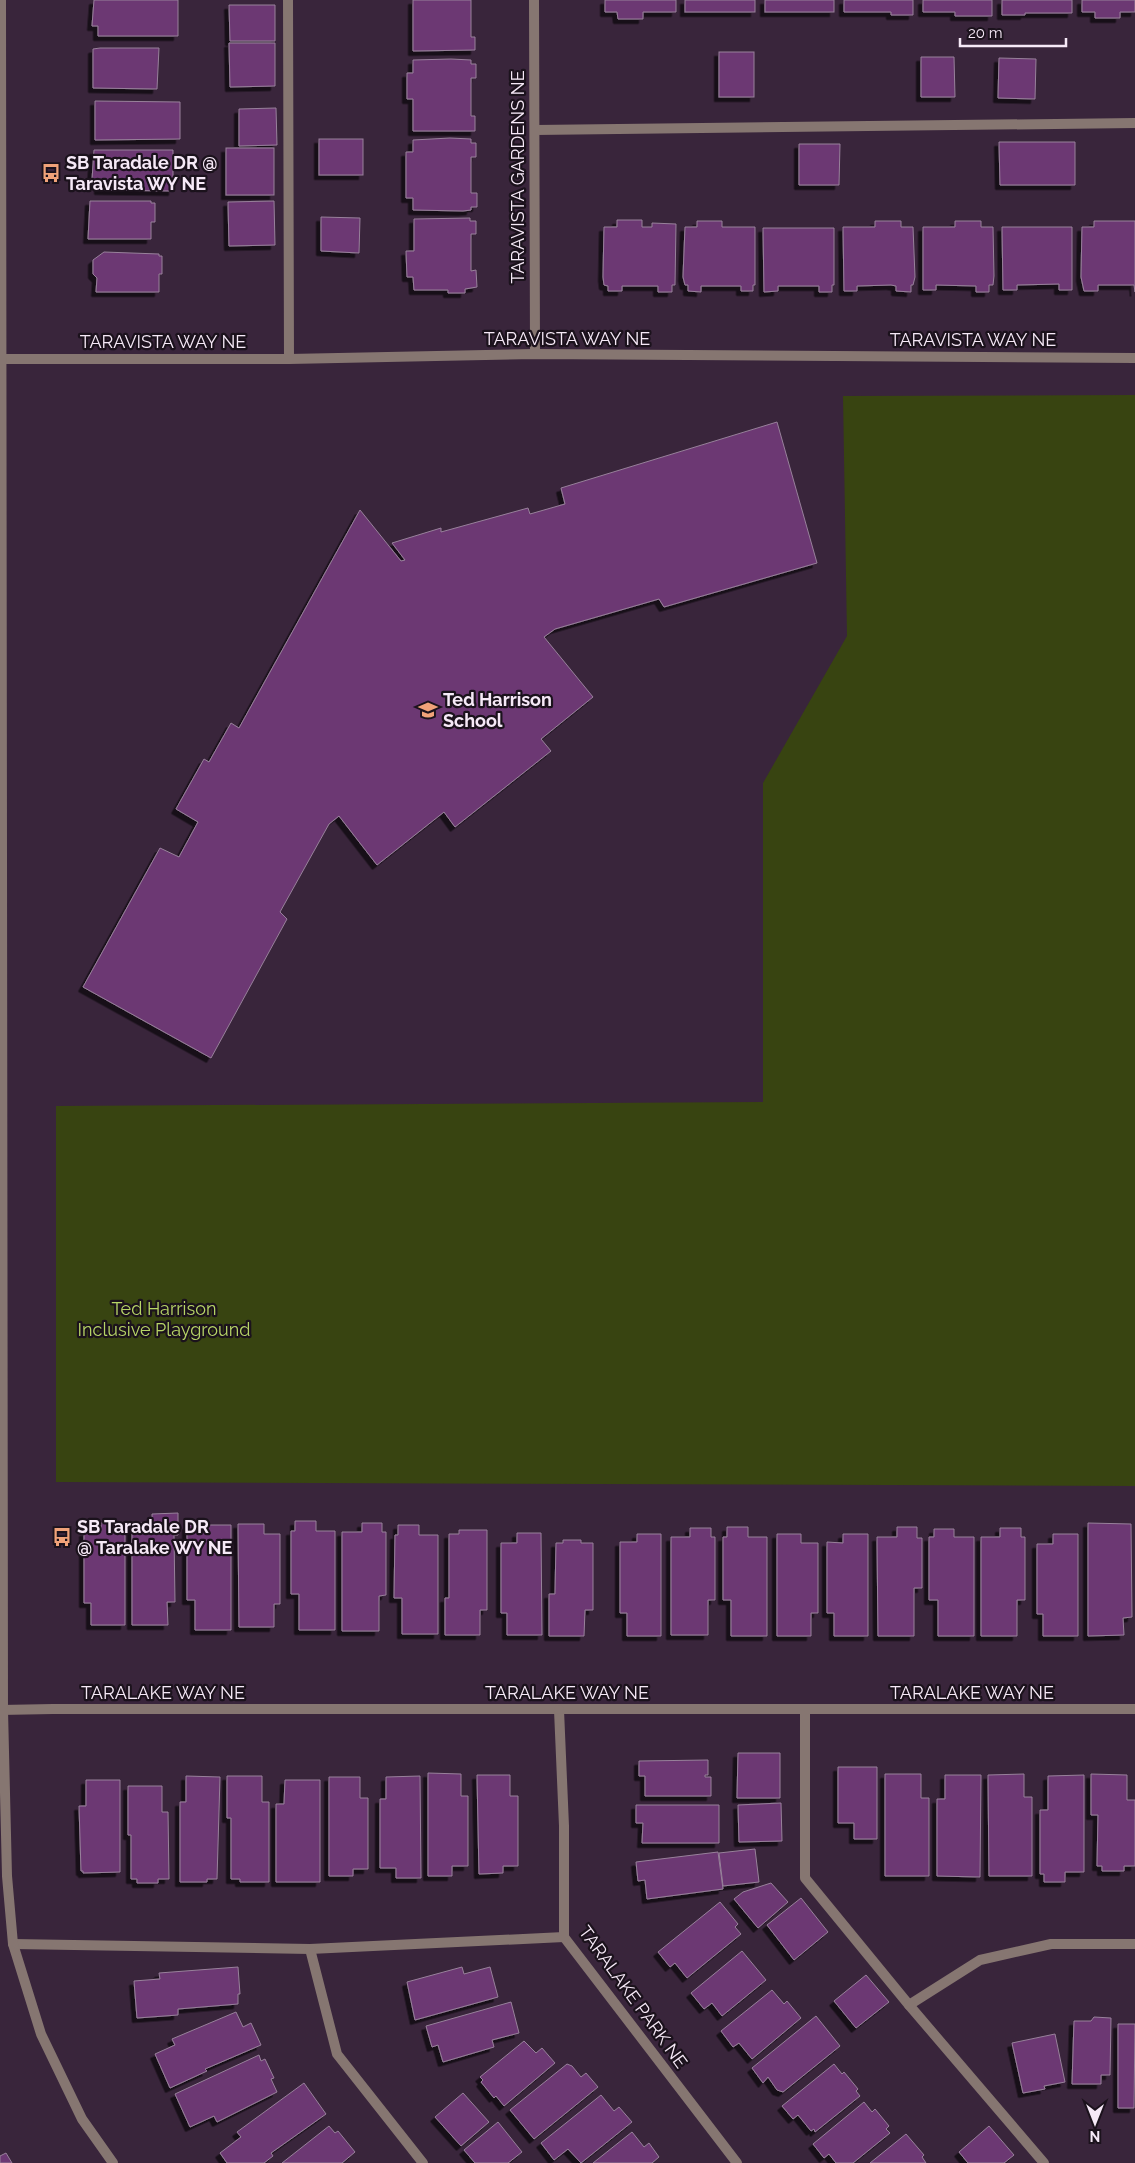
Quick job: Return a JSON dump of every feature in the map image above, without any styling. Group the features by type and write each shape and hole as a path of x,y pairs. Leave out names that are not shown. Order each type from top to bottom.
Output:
{"street":[{"path":"1,0 2,1710 8,1876 13,1944 41,2034 82,2119 113,2163"},
{"path":"288,0 288,359"},
{"name":"TARAVISTA GARDENS NE","path":"534,0 535,354"},
{"path":"535,130 1135,123"},
{"name":"TARAVISTA WAY NE","path":"2,359 288,359 535,354 1135,358"},
{"name":"TARALAKE WAY NE","path":"2,1710 53,1708 559,1710 1135,1709"},
{"path":"805,1709 805,1878 909,2006 1044,2163"},
{"name":"TARALAKE PARK NE","path":"559,1710 564,1826 564,1937 737,2163"},
{"path":"13,1944 310,1949 564,1937"},
{"path":"909,2006 980,1960 1051,1944 1135,1944"},
{"path":"310,1949 337,2054 423,2163"}],"green space":[{"name":"Ted Harrison Inclusive Playground","path":"1135,395 1135,1486 56,1482 56,1106 763,1102 763,783 847,636 843,396"}],"building":[{"path":"94,0 178,0 178,36 98,36 98,26 92,26"},
{"path":"413,0 471,0 471,37 475,37 475,50 413,51"},
{"path":"605,0 676,0 676,12 643,12 643,19 618,19 617,12 605,12"},
{"path":"685,0 755,0 755,12 685,12"},
{"path":"765,0 834,0 834,12 765,12"},
{"path":"844,0 913,0 913,15 891,15 891,12 844,12"},
{"path":"923,0 992,0 992,16 955,16 955,12 923,12"},
{"path":"1002,0 1072,0 1072,13 1002,15"},
{"path":"1082,0 1135,0 1135,12 1120,12 1120,18 1095,18 1095,12 1082,12"},
{"path":"229,5 275,5 275,41 230,41"},
{"path":"229,43 275,43 275,86 230,87"},
{"path":"159,48 157,89 93,88 93,49"},
{"path":"719,52 754,52 754,97 719,97"},
{"path":"921,57 954,57 955,97 921,97"},
{"path":"999,58 1036,59 1035,99 998,98"},
{"path":"413,60 471,60 471,64 476,64 476,78 471,78 471,116 475,116 475,131 413,131 413,99 407,99 407,73 413,73"},
{"path":"95,101 180,102 180,139 95,140"},
{"path":"276,108 277,145 239,146 239,109"},
{"path":"319,139 363,139 363,175 319,175"},
{"path":"471,139 471,143 476,143 476,157 471,157 471,193 477,193 477,207 471,207 471,210 463,211 413,210 413,198 406,198 406,152 413,152 413,140"},
{"path":"999,142 1075,142 1075,185 1000,185"},
{"path":"799,144 840,144 839,185 799,185"},
{"path":"226,148 274,148 274,195 226,195"},
{"path":"94,150 173,150 173,191 99,190 99,180 92,180"},
{"path":"90,201 151,201 151,203 155,203 155,222 151,222 151,239 88,239"},
{"path":"274,201 275,245 229,246 228,202"},
{"path":"321,217 360,218 359,253 321,251"},
{"path":"470,218 470,221 476,221 476,234 471,234 471,271 476,270 477,287 465,289 465,293 448,293 448,290 414,290 413,277 407,277 406,251 414,251 414,219"},
{"path":"617,220 642,220 642,227 652,227 652,223 676,224 675,285 672,285 672,292 658,292 658,286 622,286 622,291 608,291 608,286 604,285 603,277 604,227 617,227"},
{"path":"697,221 722,221 722,227 755,227 755,285 753,285 753,291 741,291 741,286 701,286 701,292 688,291 688,285 685,285 683,277 685,227 697,227"},
{"path":"875,221 901,221 901,227 913,227 915,277 913,285 911,285 911,292 896,291 896,286 891,285 857,286 857,291 844,291 843,227 875,227"},
{"path":"955,221 981,221 981,227 993,227 994,276 993,285 989,285 989,292 976,292 976,286 936,285 936,290 923,290 923,227 955,227"},
{"path":"1094,221 1135,221 1135,292 1134,285 1098,285 1098,291 1084,291 1081,277 1082,227 1094,227"},
{"path":"1002,227 1072,227 1072,290 1059,290 1059,284 1017,285 1017,290 1003,290"},
{"path":"763,228 834,228 834,285 832,285 832,292 819,292 819,286 778,286 778,291 764,292"},
{"path":"104,252 159,254 159,256 162,256 159,292 96,292 97,278 93,274 93,260"},
{"path":"777,422 817,563 664,607 659,599 555,629 544,637 593,697 541,739 551,751 455,827 444,812 377,865 339,816 329,824 280,912 287,919 211,1058 83,987 160,848 179,857 198,822 176,809 204,759 209,762 231,723 239,728 360,510 401,561 405,560 392,543 441,528 441,532 528,508 530,514 565,504 561,488"},
{"path":"178,1513 178,1535 174,1535 175,1602 167,1602 168,1625 132,1625 132,1523 152,1523 152,1514"},
{"path":"295,1521 316,1521 316,1531 335,1531 335,1630 299,1630 299,1594 291,1594 291,1531 295,1531"},
{"path":"101,1523 125,1523 125,1625 91,1625 91,1603 84,1603 84,1532 101,1532"},
{"path":"362,1523 382,1523 382,1532 386,1532 386,1595 379,1596 379,1631 342,1631 342,1532 362,1532"},
{"path":"1088,1523 1131,1524 1132,1617 1123,1618 1124,1635 1088,1636"},
{"path":"238,1524 264,1524 264,1534 280,1534 280,1604 274,1604 274,1627 239,1627"},
{"path":"187,1525 231,1525 231,1630 195,1630 195,1600 187,1600"},
{"path":"398,1525 419,1525 419,1535 438,1535 438,1634 402,1634 402,1598 394,1598 395,1535 398,1535"},
{"path":"727,1527 748,1527 748,1537 767,1537 767,1636 731,1636 731,1600 723,1600 723,1537 727,1537"},
{"path":"897,1527 917,1527 917,1538 922,1538 922,1588 914,1588 914,1636 878,1636 877,1537 897,1537"},
{"path":"690,1528 711,1528 711,1537 715,1537 715,1600 708,1600 708,1635 671,1635 671,1537 690,1537"},
{"path":"1000,1528 1021,1528 1021,1537 1025,1537 1025,1600 1017,1600 1017,1636 981,1636 981,1537 1000,1537"},
{"path":"934,1529 954,1529 954,1537 974,1537 974,1636 938,1636 938,1600 929,1600 929,1537 934,1537"},
{"path":"459,1530 487,1530 487,1610 480,1610 480,1635 445,1635 445,1598 449,1598 449,1534 459,1534"},
{"path":"517,1533 541,1533 542,1635 507,1635 507,1613 501,1613 501,1543 517,1543"},
{"path":"637,1534 661,1534 661,1636 627,1636 627,1613 620,1613 620,1542 637,1542"},
{"path":"777,1534 801,1534 801,1543 818,1543 818,1613 811,1613 811,1636 777,1636"},
{"path":"843,1534 868,1534 868,1636 834,1636 834,1613 827,1613 827,1542 843,1543"},
{"path":"1053,1534 1078,1534 1078,1636 1043,1636 1043,1614 1037,1614 1037,1544 1053,1544"},
{"path":"563,1540 581,1540 581,1543 593,1543 593,1610 585,1610 584,1636 549,1636 549,1594 555,1594 556,1543 563,1543"},
{"path":"738,1753 780,1753 780,1798 737,1798"},
{"path":"708,1760 708,1775 705,1775 705,1777 711,1777 711,1796 645,1796 645,1776 639,1776 639,1761"},
{"path":"838,1767 877,1767 877,1839 854,1839 854,1823 838,1823"},
{"path":"428,1773 461,1774 461,1796 468,1796 468,1866 452,1866 452,1876 428,1876"},
{"path":"885,1774 921,1774 921,1798 929,1798 929,1876 885,1876"},
{"path":"1024,1774 1024,1797 1032,1797 1032,1876 989,1876 988,1775"},
{"path":"1091,1774 1127,1775 1127,1800 1135,1800 1135,1866 1124,1866 1124,1871 1102,1871 1102,1866 1097,1866 1098,1815 1091,1815"},
{"path":"477,1775 510,1775 510,1796 518,1796 518,1866 503,1866 503,1873 479,1874"},
{"path":"945,1775 981,1775 980,1877 937,1876 937,1799 945,1799"},
{"path":"1084,1775 1084,1872 1065,1872 1065,1882 1044,1882 1044,1874 1040,1874 1040,1810 1048,1810 1048,1776"},
{"path":"186,1776 220,1777 217,1879 207,1879 207,1882 180,1882 180,1802 186,1802"},
{"path":"227,1776 262,1776 262,1802 269,1802 269,1882 240,1882 240,1879 231,1879 231,1818 227,1818"},
{"path":"420,1776 421,1878 396,1878 396,1868 380,1868 380,1799 386,1799 386,1777"},
{"path":"329,1777 360,1777 360,1798 368,1798 368,1869 353,1869 353,1876 329,1876"},
{"path":"86,1780 120,1780 120,1872 83,1873 81,1871 79,1806 86,1806"},
{"path":"285,1780 320,1780 320,1882 276,1882 276,1804 284,1804"},
{"path":"128,1786 162,1786 162,1812 168,1812 169,1879 158,1879 158,1883 137,1883 137,1879 131,1879 131,1835 128,1835"},
{"path":"781,1803 782,1841 739,1842 738,1805"},
{"path":"636,1805 719,1805 719,1843 642,1843 643,1823 636,1823"},
{"path":"755,1849 759,1882 723,1886 719,1853"},
{"path":"718,1852 723,1889 647,1899 645,1880 638,1881 636,1862"},
{"path":"771,1883 788,1902 758,1928 734,1899 743,1892"},
{"path":"801,1898 828,1932 794,1960 767,1925"},
{"path":"720,1902 738,1924 735,1927 741,1934 687,1978 675,1963 670,1967 658,1952"},
{"path":"742,1951 766,1980 722,2016 712,2003 704,2009 691,1993"},
{"path":"238,1967 240,1994 238,1994 238,2004 178,2009 178,2015 137,2018 134,1981 160,1979 159,1973"},
{"path":"462,1967 464,1974 490,1967 498,1997 415,2020 407,1982"},
{"path":"866,1975 889,2002 856,2028 834,2001"},
{"path":"772,1990 784,2004 787,2001 801,2018 752,2059 739,2043 733,2047 721,2031"},
{"path":"511,2002 519,2033 492,2040 494,2047 443,2062 438,2045 432,2047 426,2026"},
{"path":"236,2012 243,2027 251,2023 261,2045 205,2069 207,2071 170,2088 155,2054 175,2045 172,2039"},
{"path":"816,2016 840,2046 783,2092 777,2090 768,2077 763,2083 752,2068"},
{"path":"1094,2017 1111,2018 1110,2075 1101,2075 1101,2084 1072,2084 1074,2021 1091,2021"},
{"path":"1118,2024 1135,2024 1134,2108 1118,2108"},
{"path":"1055,2034 1065,2082 1044,2086 1045,2089 1023,2093 1012,2043"},
{"path":"524,2041 536,2053 542,2048 555,2063 504,2106 496,2096 494,2098 481,2082 483,2080 480,2077"},
{"path":"259,2055 261,2061 265,2059 274,2078 271,2079 277,2092 217,2122 214,2116 190,2127 175,2094"},
{"path":"567,2064 572,2066 581,2077 586,2073 598,2087 534,2139 510,2110"},
{"path":"834,2064 842,2074 844,2072 858,2089 856,2091 860,2096 815,2132 814,2129 811,2131 798,2115 793,2119 782,2106"},
{"path":"304,2083 326,2114 271,2153 273,2156 264,2163 227,2163 220,2153 241,2137 237,2132"},
{"path":"463,2093 489,2122 461,2146 435,2117"},
{"path":"601,2095 614,2111 619,2107 632,2122 581,2163 568,2149 554,2160 541,2143"},
{"path":"864,2102 872,2112 875,2109 889,2126 886,2129 890,2133 853,2163 836,2163 829,2154 824,2158 813,2144"},
{"path":"498,2122 522,2152 508,2163 475,2163 464,2150"},
{"path":"329,2126 335,2133 338,2131 355,2152 342,2163 282,2163"},
{"path":"989,2126 1014,2155 1004,2163 968,2163 959,2152"},
{"path":"632,2132 644,2147 649,2143 659,2157 652,2163 593,2163"},
{"path":"906,2134 924,2155 922,2157 926,2163 870,2163"},
{"path":"6,2153 12,2163 0,2163 0,2156"}],"place":[{"name":"SB Taradale DR @ Taravista WY NE","path":"51,173"},
{"name":"Ted Harrison School","path":"428,710"},
{"name":"SB Taradale DR @ Taralake WY NE","path":"62,1537"}]}
